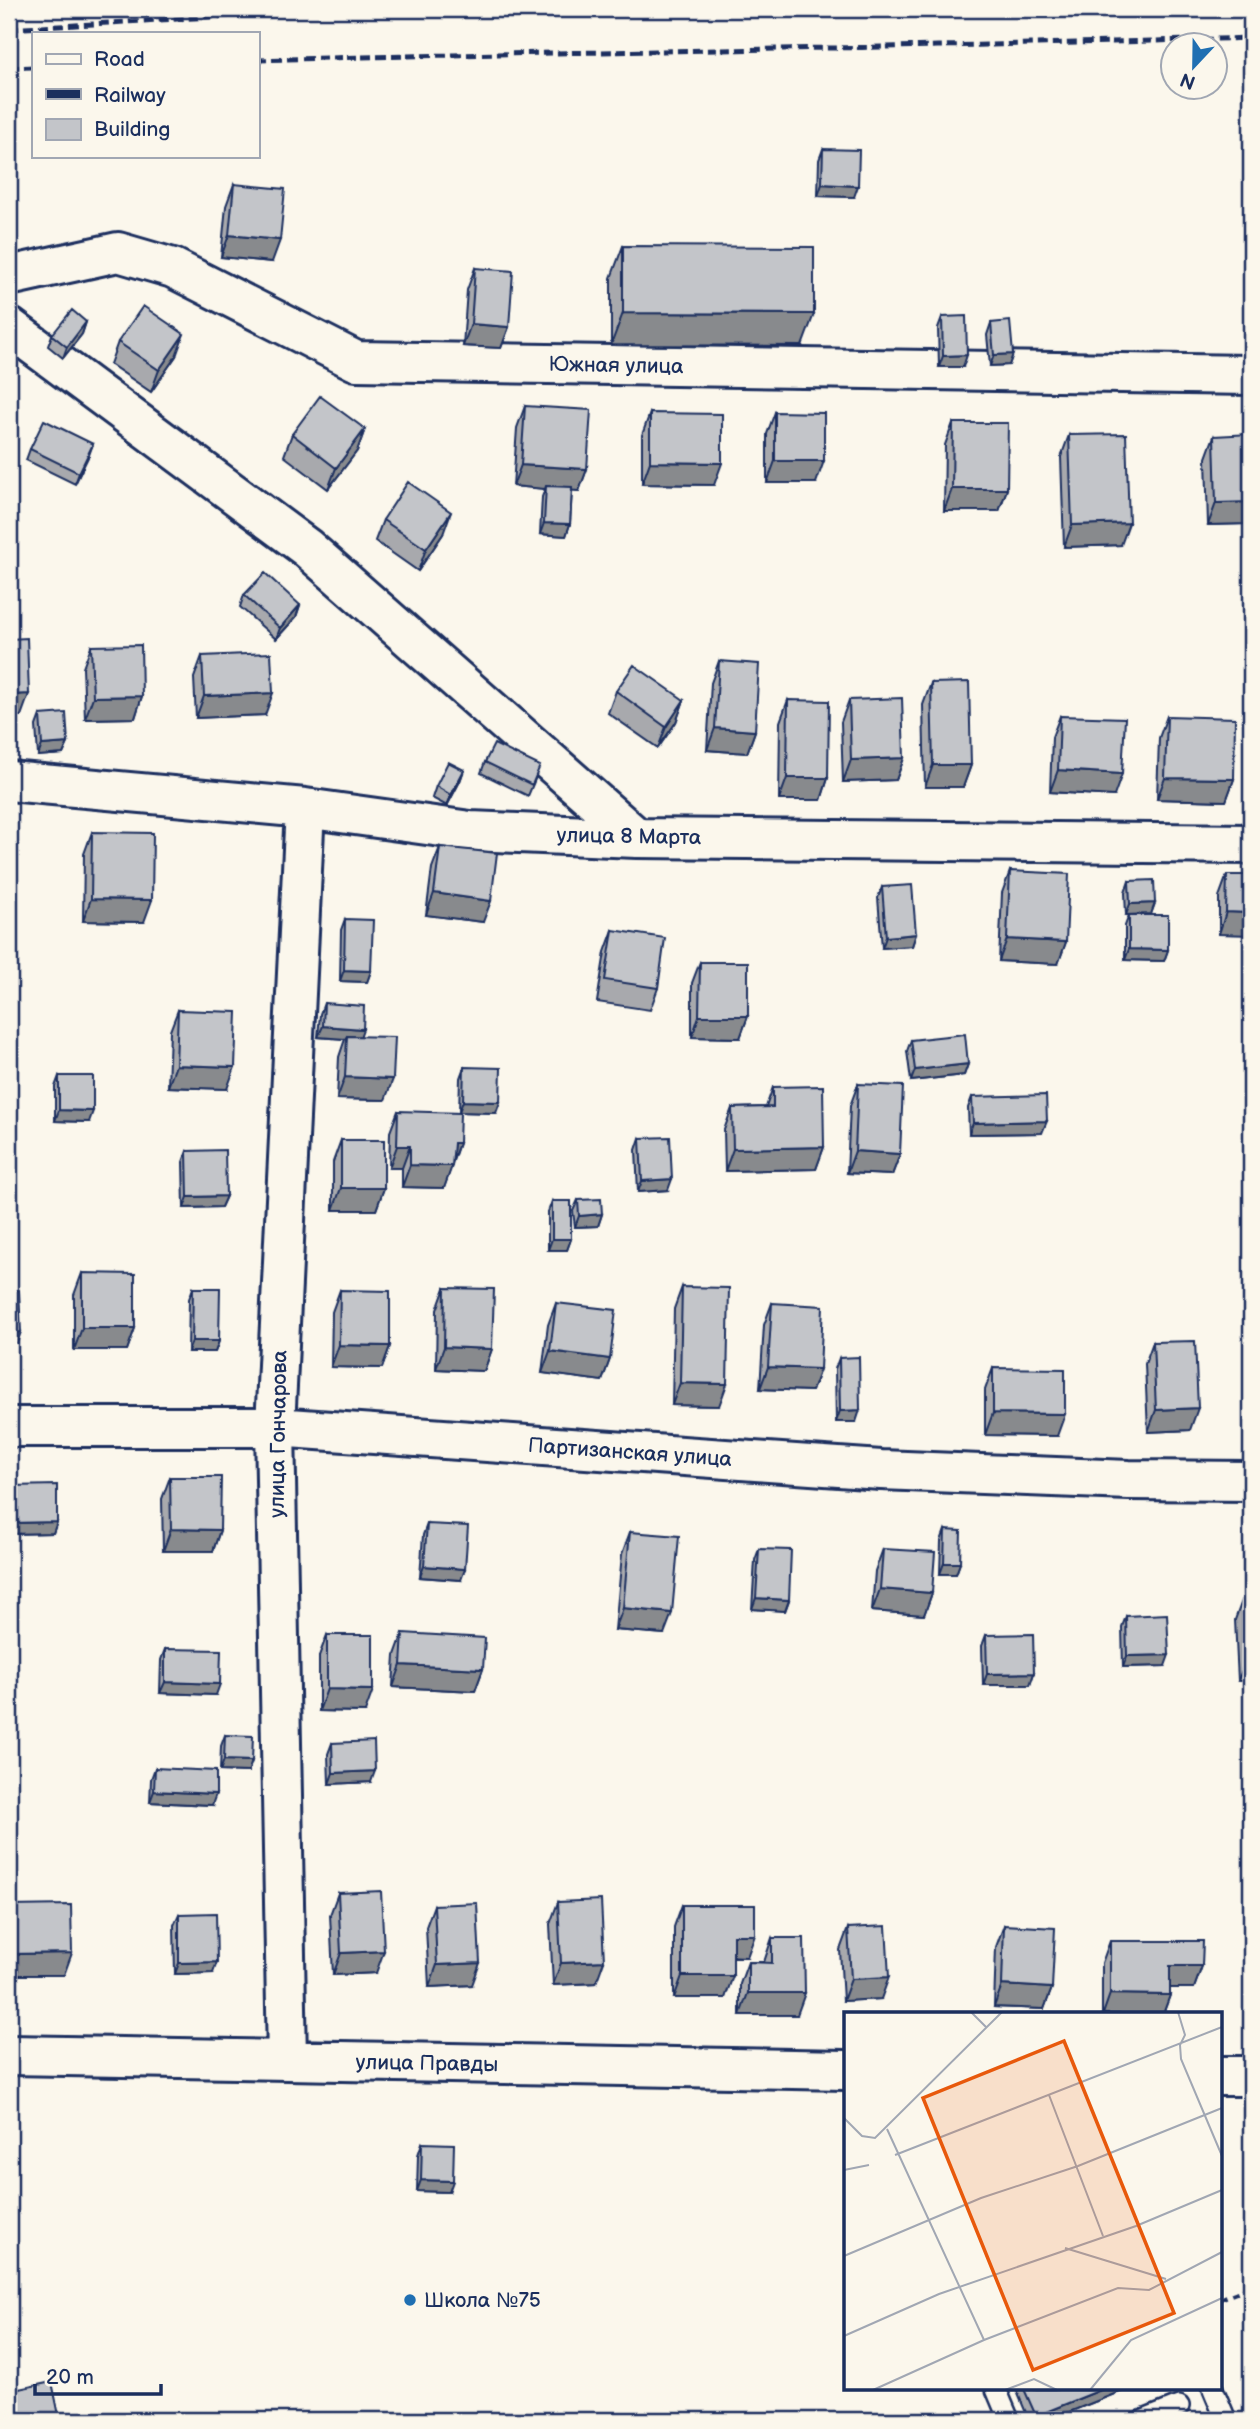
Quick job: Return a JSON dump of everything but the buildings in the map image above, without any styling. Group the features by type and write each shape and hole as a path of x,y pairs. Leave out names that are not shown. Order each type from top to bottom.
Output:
{"street":[{"name":"Южная улица","path":"9,276 118,252 173,268 356,361 1251,375"},
{"path":"9,327 307,548 637,838"},
{"name":"улица 8 Марта","path":"9,781 305,808 470,831 637,838 1251,844"},
{"name":"улица Гончарова","path":"287,2060 275,1427 305,808"},
{"name":"Партизанская улица","path":"9,1427 275,1427 881,1470 1129,1480 1251,1481"},
{"name":"улица Правды","path":"9,2055 844,2070"},
{"path":"1222,2076 1251,2076"}],"lane":[{"path":"996,2390 1009,2420"},
{"path":"1213,2390 1226,2420"},
{"path":"1143,2420 1179,2406"}],"path":[{"path":"1222,2299 1251,2287"}],"railway":[{"path":"9,29 276,13 301,9"},
{"path":"259,60 1251,38"},
{"path":"9,68 32,67"}],"place":[{"name":"Школа №75","path":"410,2300"}]}
